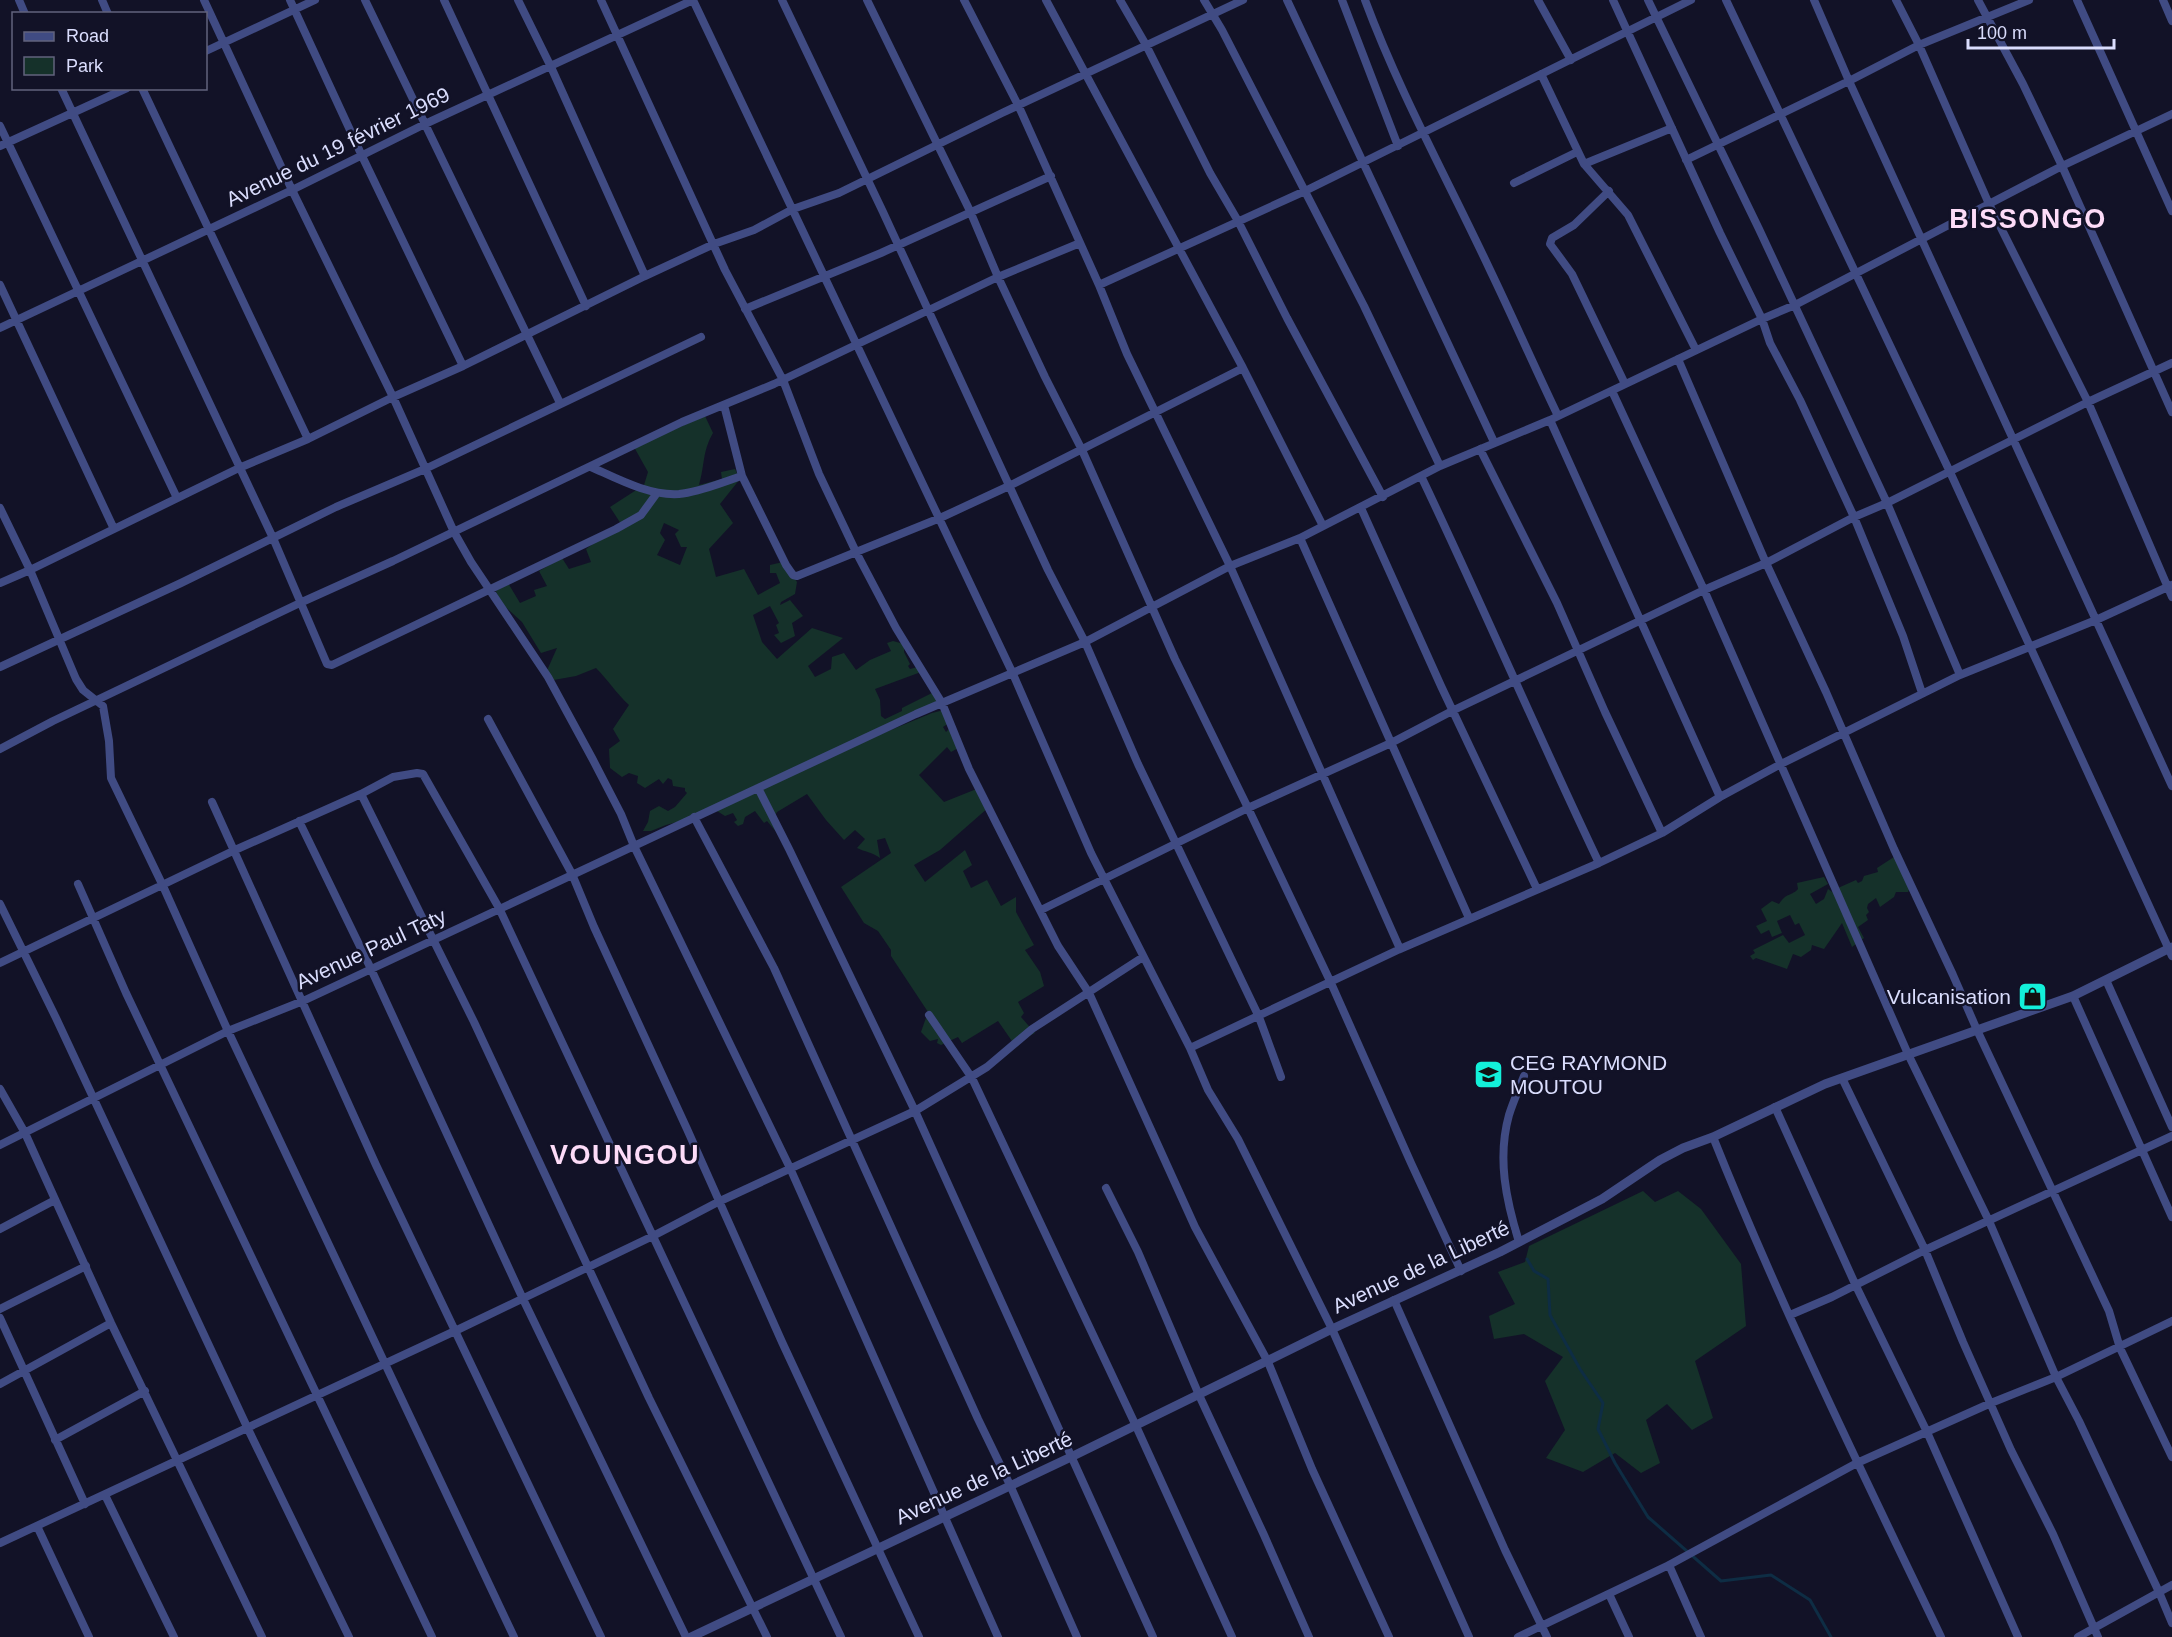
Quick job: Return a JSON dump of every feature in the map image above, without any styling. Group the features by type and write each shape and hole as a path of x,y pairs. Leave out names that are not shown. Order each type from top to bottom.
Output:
{"street":[{"path":"204,0 292,190 393,397 454,531 490,591 548,678 621,814 634,846 790,1168 998,1637"},
{"path":"290,0 463,366"},
{"path":"207,50 315,0"},
{"path":"365,0 560,404"},
{"path":"444,0 586,306"},
{"path":"518,0 551,67 645,276"},
{"path":"601,0 725,270 771,354 819,474 856,552 896,628 942,703 969,769 1058,946 1089,993 1195,1227 1268,1362 1312,1468 1389,1637"},
{"path":"693,0 1013,674 1104,878 1190,1048 1208,1090 1238,1139 1332,1329 1469,1637"},
{"name":"Avenue du 19 février 1969","path":"0,328 292,190 425,124 693,0"},
{"path":"782,0 1084,642 1175,844 1259,1017 1281,1077"},
{"path":"867,0 1082,450 1175,659 1331,983 1461,1271"},
{"path":"964,0 1019,107 1051,176 1127,354 1230,566 1400,949"},
{"path":"1046,0 1180,248 1323,526"},
{"path":"1120,0 1146,45 1210,173 1238,221 1383,497"},
{"path":"1204,0 1222,30 1364,306 1440,466"},
{"path":"0,583 239,468 308,439 463,366 645,276 714,244 754,230 793,209 839,193 1243,0"},
{"path":"1287,0 1494,442"},
{"path":"1342,0 1398,146"},
{"path":"1365,0 1377,33 1423,133 1492,273 1640,622 1720,797"},
{"path":"1538,0 1570,60"},
{"path":"1613,0 1762,319 1770,343 1800,400 1854,517 1903,636 1922,693"},
{"path":"1648,0 1795,305 1887,503 1960,675"},
{"path":"1099,285 1398,146 1691,0"},
{"path":"1726,0 1779,116 1950,472 2171,950"},
{"path":"1814,0 2172,786"},
{"path":"1896,0 1919,45 1989,204 2088,402 2170,586 2172,597"},
{"path":"1978,0 2024,84 2172,412"},
{"path":"1686,160 1919,45 2029,0"},
{"path":"2077,0 2138,131 2172,211"},
{"path":"2163,0 2172,21"},
{"path":"1541,74 1584,164 1628,215 1696,350"},
{"path":"62,90 273,538 327,664 332,665 490,591 640,515 657,493"},
{"path":"4,144 122,90"},
{"path":"143,90 207,230 308,439"},
{"name":"Avenue Paul Taty","path":"0,1145 228,1031 303,1001 942,703 1084,642 1230,566 1300,538 1440,466 1554,418 1795,305 2062,166 2172,114"},
{"path":"0,126 4,144 78,291 177,498"},
{"path":"1584,164 1672,128"},
{"path":"1514,183 1577,152"},
{"path":"745,309 898,245 1051,176"},
{"path":"1609,191 1574,225 1552,238 1550,243 1572,274 1625,384"},
{"path":"0,749 96,700 682,422 783,380 998,277 1080,243"},
{"path":"0,285 114,529"},
{"path":"0,667 425,469 701,337"},
{"path":"1678,359 1894,849 2109,1311 2120,1348 2172,1457"},
{"path":"1041,910 1248,808 1390,743 1704,590 1766,563 1854,517 2172,363"},
{"path":"724,405 742,476 786,564 793,575 803,576 940,519 1010,486 1243,368"},
{"path":"1612,390 1704,590 1908,1054 1989,1221 2056,1377 2079,1421 2172,1623"},
{"path":"1480,449 1544,575 1662,832"},
{"path":"591,467 657,493 680,494 742,476"},
{"path":"1421,476 1476,591 1543,746 1599,863"},
{"path":"0,508 30,570 76,679 84,690 103,706 109,741 111,778 514,1637"},
{"path":"1361,508 1538,889"},
{"path":"1300,538 1469,918"},
{"path":"1190,1048 1400,949 1599,863 1662,832 1781,764 1960,675 2096,620 2170,586"},
{"path":"488,719 572,874 718,1202 920,1637"},
{"path":"0,963 393,777 423,774 499,908 842,1637"},
{"path":"758,788 915,1111 1153,1637"},
{"path":"361,794 474,1022 649,1398 767,1637"},
{"path":"212,802 376,1165 601,1637"},
{"path":"694,817 774,968 1077,1637"},
{"path":"299,821 371,969 523,1299 686,1637"},
{"path":"78,884 316,1396 432,1637"},
{"path":"0,904 349,1637"},
{"name":"Avenue de la Liberté","path":"691,1637 1136,1426 1332,1329 1461,1271 1602,1200 1660,1160 1683,1148 1713,1137 1842,1078 2073,996 2171,950"},
{"path":"0,1543 248,1429 523,1299 718,1202 915,1111 972,1078 1012,1048 1032,1029 1143,957"},
{"path":"2106,980 2172,1127"},
{"path":"2073,996 2172,1217"},
{"path":"929,1015 972,1078 1136,1426 1232,1637"},
{"path":"1519,1242 1506,1193 1503,1156 1509,1113 1524,1076"},
{"path":"1842,1078 1925,1250 1950,1312 2096,1633"},
{"path":"0,1089 25,1133 111,1323 262,1637"},
{"path":"1775,1107 1856,1286 1927,1432 2018,1637"},
{"path":"1790,1315 2172,1136"},
{"path":"1713,1137 1750,1230 1857,1463 1941,1637"},
{"path":"1107,1188 1138,1252 1199,1395 1309,1637"},
{"path":"0,1230 55,1200"},
{"path":"0,1309 86,1266"},
{"path":"1394,1300 1505,1550 1547,1637"},
{"path":"0,1318 85,1504"},
{"path":"1518,1637 1669,1565 1857,1463 1991,1403 2056,1377 2172,1321"},
{"path":"0,1384 111,1323"},
{"path":"55,1440 145,1391"},
{"path":"105,1495 174,1637"},
{"path":"37,1526 89,1637"},
{"path":"1669,1565 1701,1637"},
{"path":"2078,1637 2096,1633 2172,1585"},
{"path":"1609,1594 1629,1637"}],"green space":[{"path":"705,416 713,433 705,453 699,485 722,479 721,472 735,469 740,479 720,504 733,523 709,549 716,577 744,569 758,595 780,583 776,573 770,573 770,565 783,562 797,582 795,594 781,602 780,605 790,600 803,616 792,623 795,636 781,643 774,635 779,633 776,625 779,623 770,606 753,615 762,642 777,659 812,628 843,638 808,666 815,677 831,669 832,657 844,653 856,670 870,660 891,651 887,643 893,641 904,644 904,652 910,664 908,666 910,669 918,667 921,672 875,689 880,700 881,716 885,719 934,692 940,701 874,737 944,710 949,723 943,727 946,732 951,727 960,747 951,752 947,747 919,775 944,802 979,788 989,807 940,850 914,865 925,882 965,850 972,865 963,871 971,888 987,880 1001,906 1016,897 1016,912 1034,945 1025,950 1040,972 1044,986 1018,1002 1024,1013 1021,1017 1035,1033 1014,1044 998,1021 962,1043 958,1037 941,1045 937,1043 938,1039 930,1041 921,1032 928,1012 891,956 891,950 878,931 864,923 841,887 891,853 885,838 877,840 880,858 857,848 865,839 855,830 844,840 807,794 777,812 773,819 783,840 767,821 764,823 755,811 745,817 743,824 738,826 734,822 737,820 733,813 725,816 717,811 651,831 643,831 650,811 659,806 668,811 675,807 687,793 685,788 673,786 672,780 668,778 663,784 659,779 645,788 637,783 638,776 629,773 622,777 610,768 609,749 620,741 613,729 629,705 596,668 576,676 548,681 545,675 557,648 541,653 522,622 500,602 496,591 508,583 520,603 536,596 534,590 547,586 539,571 562,558 569,569 591,562 586,549 621,524 610,507 644,485 648,472 634,447","holes":["664,523 679,530 675,534 681,547 687,547 680,565 657,555 665,540 660,533"]},
{"path":"1894,857 1911,885 1908,892 1896,892 1894,897 1880,907 1876,898 1868,904 1869,912 1866,915 1868,920 1858,927 1864,938 1852,947 1842,923 1824,949 1812,945 1811,950 1801,957 1793,954 1787,969 1756,958 1753,960 1750,956 1755,953 1753,950 1783,935 1789,943 1805,935 1799,923 1795,925 1790,915 1777,921 1782,933 1772,937 1769,930 1761,934 1756,926 1767,921 1761,909 1772,901 1779,904 1798,889 1797,883 1824,877 1828,884 1810,894 1816,904 1824,899 1828,889 1835,894 1838,888 1856,880 1858,883 1864,876 1878,872 1877,868"},
{"path":"1643,1191 1655,1202 1678,1191 1701,1209 1741,1264 1746,1326 1695,1361 1713,1418 1692,1430 1667,1404 1646,1420 1660,1463 1641,1473 1615,1453 1583,1472 1546,1458 1565,1430 1545,1381 1563,1357 1524,1334 1494,1339 1489,1316 1515,1304 1498,1272 1525,1262 1529,1246"}],"waterway":[{"path":"1527,1259 1534,1271 1548,1279 1550,1315 1580,1369 1603,1403 1598,1429 1615,1463 1648,1517 1721,1581 1771,1575 1810,1600 1831,1637"}],"place":[{"name":"Vulcanisation","path":"2032,997"},
{"name":"CEG RAYMOND MOUTOU","path":"1489,1075"}],"district":[{"name":"BISSONGO","path":"2028,219"},
{"name":"VOUNGOU","path":"625,1155"}]}
